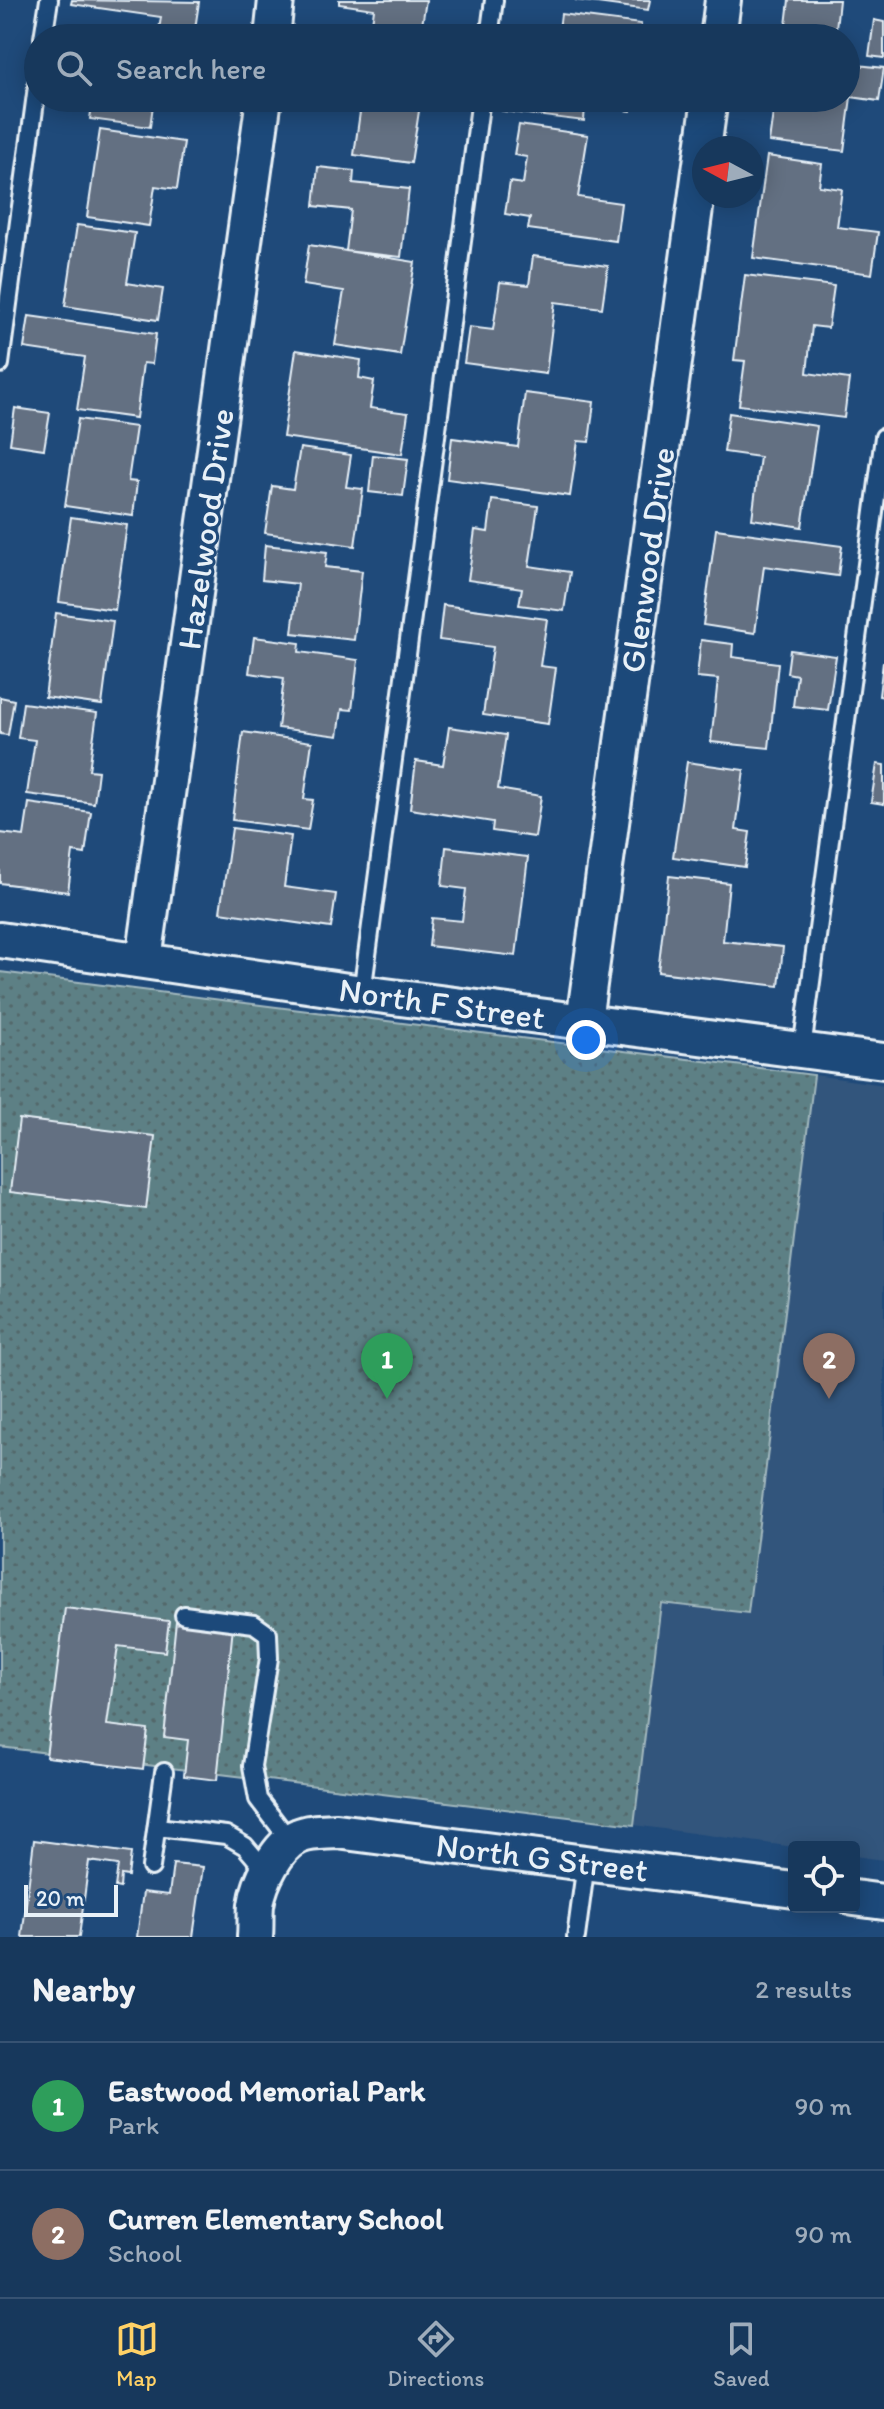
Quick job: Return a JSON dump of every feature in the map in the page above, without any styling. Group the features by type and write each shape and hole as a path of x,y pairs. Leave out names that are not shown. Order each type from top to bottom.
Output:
{"street":[{"path":"273,24 276,0"},
{"path":"720,24 723,0"},
{"name":"Hazelwood Drive","path":"144,960 262,112"},
{"name":"Glenwood Drive","path":"584,1021 708,112"},
{"name":"North F Street","path":"0,940 362,993 884,1061"},
{"name":"North G Street","path":"290,1841 302,1834 337,1831 788,1889"},
{"path":"255,1937 256,1906 267,1872 281,1848 290,1841"},
{"path":"860,1899 884,1902"}],"lane":[{"path":"45,24 49,0"},
{"path":"491,24 494,0"},
{"path":"0,364 34,112"},
{"path":"362,993 479,112"},
{"path":"802,1049 884,437"},
{"path":"184,1615 254,1624 268,1634 269,1658 252,1766 258,1799 290,1841"},
{"path":"151,1867 164,1772"},
{"path":"157,1827 226,1835 245,1846 267,1872"},
{"path":"576,1937 586,1863"}],"shaded area":[{"path":"814,1075 884,1085 884,1860 860,1857 860,1841 788,1841 788,1846 634,1825 661,1602 747,1613"}],"green space":[{"path":"0,972 814,1075 748,1613 661,1603 634,1825 0,1747"}],"building":[{"path":"72,0 199,2 196,24 160,24 161,17 71,4"},
{"path":"339,0 426,0 422,24 372,24 374,9 339,4"},
{"path":"575,0 650,0 648,10"},
{"path":"789,0 839,0 836,24 786,24"},
{"path":"561,14 641,24 560,24"},
{"path":"874,20 884,22 884,58 869,56"},
{"path":"860,65 884,68 879,101 860,98"},
{"path":"91,112 152,112 150,127 90,119"},
{"path":"360,112 419,112 411,163 354,155"},
{"path":"510,112 585,112 584,121"},
{"path":"773,112 849,112 844,151 769,142"},
{"path":"519,125 588,135 578,197 621,203 616,241 528,229 530,218 505,214 510,182 523,184 527,157 514,155"},
{"path":"100,130 184,142 177,189 155,186 149,226 87,217"},
{"path":"767,156 822,164 819,186 842,189 837,227 878,232 872,274 753,258 760,208 764,208"},
{"path":"318,167 354,171 353,183 409,189 401,257 346,251 351,210 314,206"},
{"path":"77,225 135,233 127,283 163,289 158,320 65,306"},
{"path":"309,245 415,262 400,355 335,345 344,291 303,285"},
{"path":"533,256 608,266 602,308 555,302 546,374 464,363 469,327 493,330 500,282 529,285"},
{"path":"745,275 834,286 828,328 812,326 807,373 849,379 844,418 739,405 745,361 734,360"},
{"path":"29,316 156,334 152,364 143,363 136,418 77,410 85,357 24,348"},
{"path":"296,350 361,360 359,378 374,381 370,408 408,413 402,454 283,437"},
{"path":"525,393 594,402 589,442 578,441 570,496 447,479 452,438 518,447"},
{"path":"15,408 50,413 44,449 10,444"},
{"path":"729,413 817,426 802,527 752,519 760,457 724,452"},
{"path":"78,419 136,427 128,481 137,482 133,516 65,506"},
{"path":"300,448 351,455 346,487 363,489 355,546 265,533 272,486 293,489"},
{"path":"373,455 408,459 403,496 369,492"},
{"path":"492,500 538,506 529,566 570,572 564,611 519,605 522,588 468,580 475,530 488,532"},
{"path":"71,517 127,525 115,610 59,602"},
{"path":"716,529 842,546 838,576 764,566 755,633 703,625"},
{"path":"265,545 327,552 325,567 362,571 354,640 292,633 298,584 262,580"},
{"path":"443,605 547,619 540,666 556,668 548,724 483,715 493,647 439,640"},
{"path":"56,613 113,621 102,705 45,697"},
{"path":"254,637 300,643 299,652 358,660 352,710 342,709 338,736 278,728 284,678 249,673"},
{"path":"701,640 733,644 732,657 778,663 769,748 711,742 718,679 697,677"},
{"path":"790,650 836,656 828,710 793,706 797,675 787,673"},
{"path":"884,662 884,697 879,696"},
{"path":"0,697 14,700 8,735 0,734"},
{"path":"23,703 97,713 89,770 98,771 94,803 27,794 35,740 18,738"},
{"path":"449,727 506,735 498,789 541,796 535,837 492,831 493,822 410,809 416,761 443,765"},
{"path":"243,732 312,742 304,799 313,800 308,830 232,820"},
{"path":"687,762 744,770 736,830 750,832 745,867 673,857"},
{"path":"877,764 884,765 884,804 871,802"},
{"path":"29,803 91,812 85,854 73,852 68,892 0,883 0,833 24,836"},
{"path":"232,828 291,836 284,887 336,894 331,928 220,912"},
{"path":"446,847 528,857 516,956 429,946 432,918 462,921 466,889 442,886"},
{"path":"669,876 729,883 723,941 783,947 779,986 658,972"},
{"path":"19,1119 155,1136 146,1209 10,1192"},
{"path":"65,1608 169,1621 165,1652 118,1646 107,1725 148,1730 143,1769 46,1757"},
{"path":"176,1621 233,1627 217,1780 184,1776 188,1740 164,1737"},
{"path":"34,1840 131,1853 128,1876 121,1875 120,1888 115,1887 118,1865 89,1861 79,1937 22,1937"},
{"path":"173,1864 203,1867 193,1937 137,1937 143,1892 169,1895"}],"place":[{"name":"Eastwood Memorial Park","path":"387,1399"},
{"name":"Curren Elementary School","path":"829,1399"}]}
